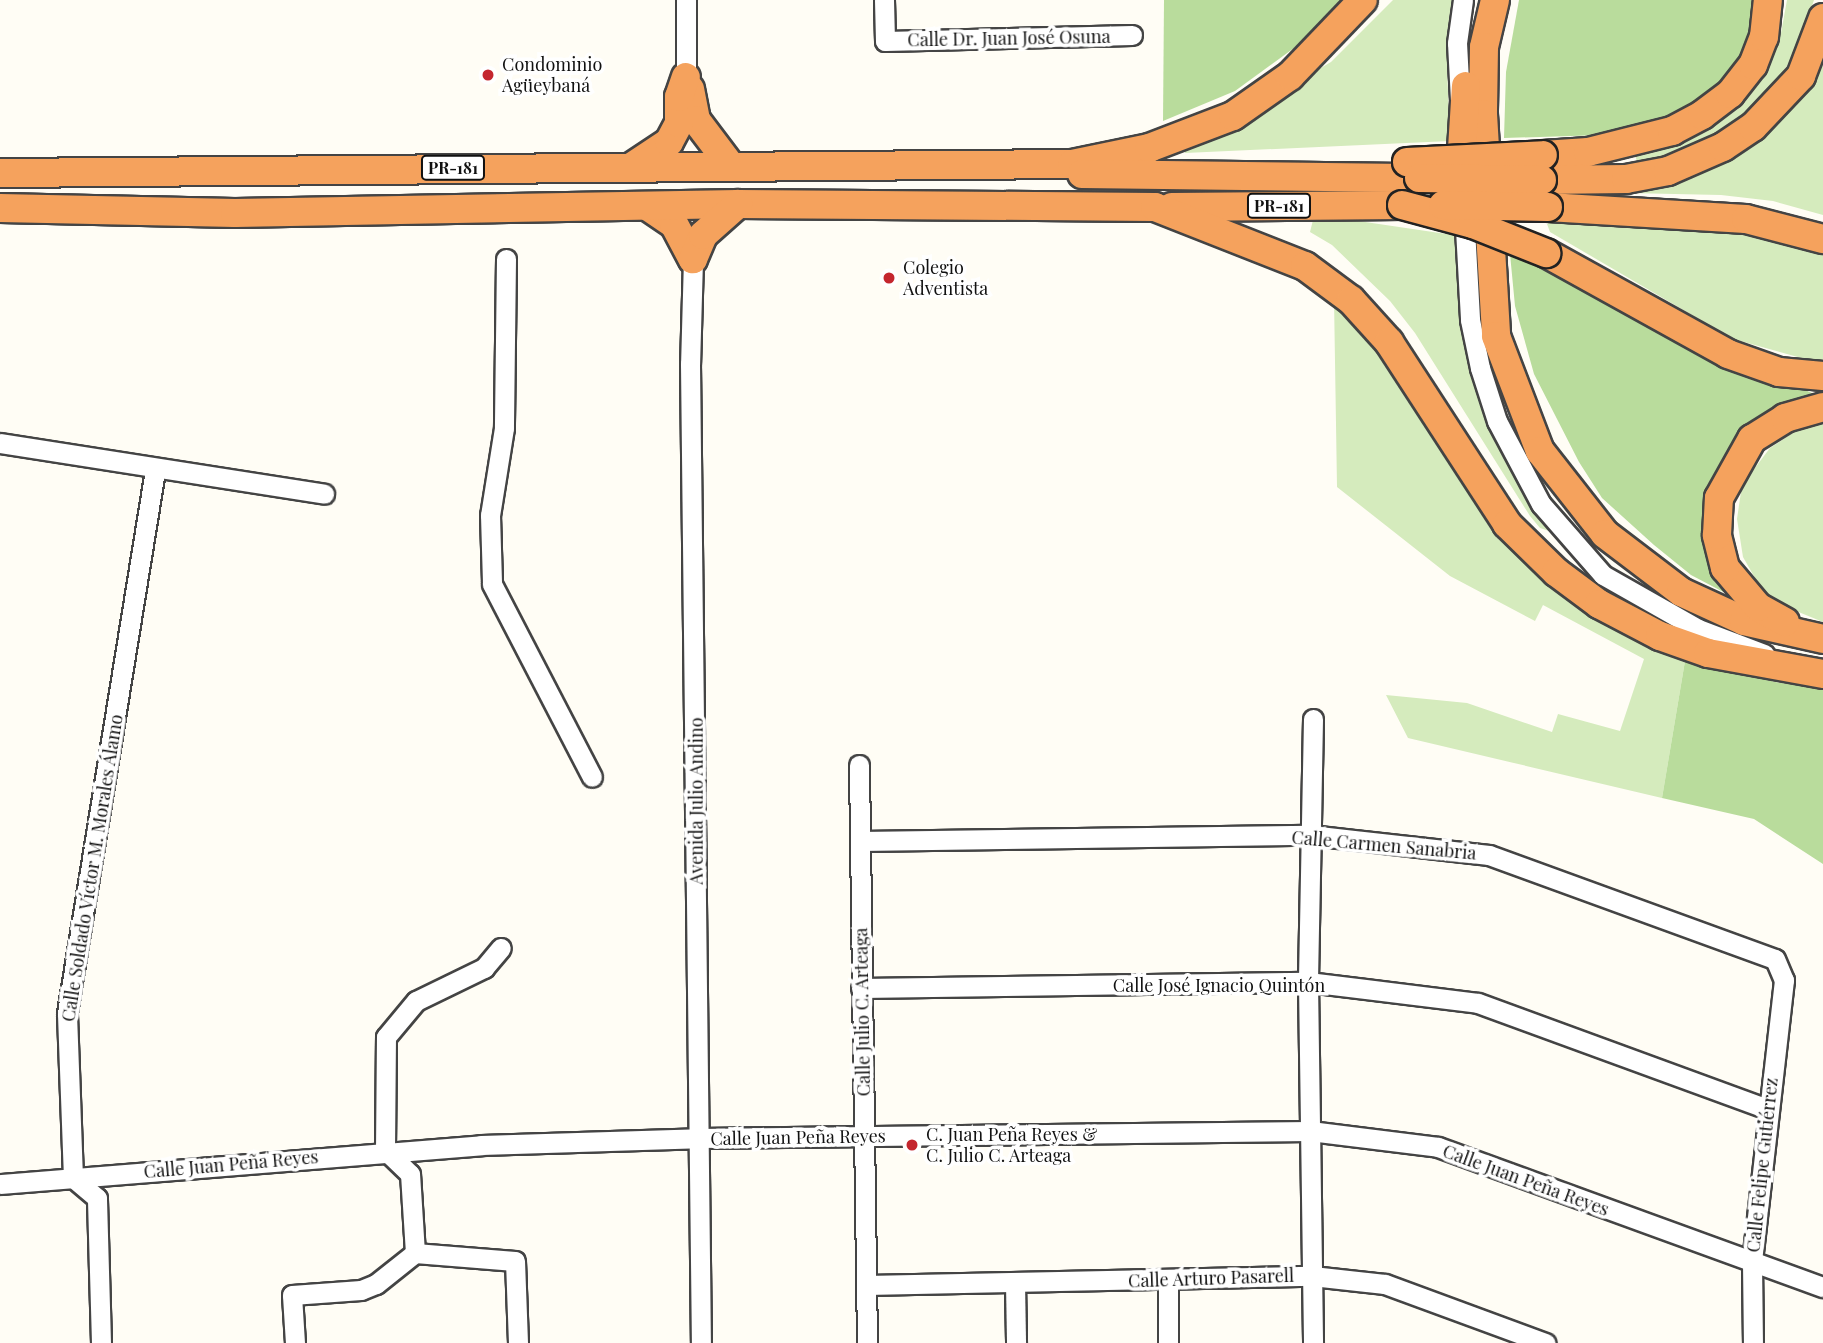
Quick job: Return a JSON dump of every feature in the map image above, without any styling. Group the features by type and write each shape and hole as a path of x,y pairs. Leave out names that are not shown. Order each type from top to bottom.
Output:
{"highway":[{"path":"778,165 1072,164 1149,148 1233,116 1290,76 1363,0"},
{"path":"1462,149 1468,57 1479,0"},
{"path":"1495,0 1484,47 1482,114 1496,336 1540,451 1605,534 1671,585 1744,621 1823,639"},
{"path":"1543,168 1588,152 1672,131 1702,115 1730,94 1753,65 1764,37 1768,0"},
{"path":"1405,182 1543,168 1626,179 1668,171 1723,147 1762,118 1801,76 1823,18"},
{"path":"686,77 696,120 730,165"},
{"path":"633,166 669,142 679,123 679,97 686,77"},
{"path":"0,154 128,173"},
{"name":"PR-181","path":"0,173 778,165 937,175 1154,174 1405,182"},
{"path":"1405,182 1548,207 1745,219 1823,239"},
{"path":"1405,182 1473,224 1546,253 1728,354 1779,372 1823,376"},
{"name":"PR-181","path":"0,208 235,213 738,204 1155,207 1405,182"},
{"path":"693,259 702,236 738,204"},
{"path":"647,206 674,224 693,259"},
{"path":"1155,207 1305,266 1350,300 1389,342 1507,524 1556,572 1599,604 1660,636 1708,653 1823,674"},
{"path":"0,225 153,223 235,213"},
{"path":"1823,407 1784,418 1752,439 1723,483 1716,516 1720,550 1733,580 1758,607 1823,639"}],"street":[{"path":"686,0 686,77"},
{"name":"Calle Dr. Juan José Osuna","path":"884,0 885,41 1132,35"},
{"path":"1463,0 1457,43 1470,320 1480,369 1497,421 1541,504 1603,575 1698,629 1823,674"},
{"path":"506,259 504,428 490,515 492,584 592,777"},
{"name":"Avenida Julio Andino","path":"693,259 701,1343"},
{"path":"0,443 155,470 324,494"},
{"name":"Calle Soldado Víctor M. Morales Álamo","path":"74,1178 67,1013 155,470"},
{"path":"1313,719 1308,982 1313,1343"},
{"name":"Calle Julio C. Arteaga","path":"859,765 867,1343"},
{"name":"Calle Carmen Sanabria","path":"860,841 1310,835 1489,855 1775,959 1783,988"},
{"path":"415,1253 410,1174 386,1150 386,1037 416,1001 484,968 501,948"},
{"name":"Calle José Ignacio Quintón","path":"862,988 1308,982 1478,1003 1767,1109"},
{"name":"Calle Felipe Gutiérrez","path":"1753,1343 1752,1263 1767,1109 1783,988"},
{"name":"Calle Juan Peña Reyes","path":"0,1184 386,1150 698,1138 1310,1131 1438,1147 1823,1287"},
{"path":"74,1178 97,1198 101,1343"},
{"path":"295,1343 292,1295 361,1290 376,1284 415,1253 515,1261 518,1343"},
{"name":"Calle Arturo Pasarell","path":"866,1285 1312,1276 1385,1284 1545,1343"},
{"path":"1168,1280 1168,1343"},
{"path":"1015,1283 1016,1343"}],"green space":[{"path":"1164,0 1346,0 1294,48 1235,91 1163,121"},
{"path":"1393,0 1454,0 1447,67 1450,141 1185,153 1184,148 1331,62"},
{"path":"1519,0 1757,0 1756,28 1743,66 1698,105 1658,122 1602,135 1504,138 1506,72"},
{"path":"1787,0 1814,0 1797,50 1765,100 1718,138 1675,156 1637,161 1634,153 1754,83 1781,33"},
{"path":"1823,60 1823,215 1773,201 1721,195 1581,192 1647,183 1794,103"},
{"path":"1345,219 1460,236 1465,322 1552,532 1540,528 1530,516 1415,333 1390,301 1332,245 1310,232 1313,220"},
{"path":"1553,221 1775,235 1823,247 1823,364 1733,339 1550,232 1547,224"},
{"path":"1510,254 1814,394 1814,400 1722,475 1731,596 1691,575 1602,498 1579,462 1534,374 1515,306"},
{"path":"1334,299 1371,335 1499,527 1686,655 1662,798 1408,738 1386,695 1467,703 1552,732 1558,714 1620,731 1644,659 1543,605 1535,621 1450,576 1337,487"},
{"path":"1823,422 1823,622 1779,604 1763,592 1743,557 1737,519 1742,485 1770,448 1802,427"},
{"path":"1686,655 1775,682 1823,688 1823,864 1754,819 1662,798"}],"place":[{"name":"Condominio Agüeybaná","path":"488,75"},
{"name":"Colegio Adventista","path":"889,278"},
{"name":"C. Juan Peña Reyes & C. Julio C. Arteaga","path":"912,1145"}]}
